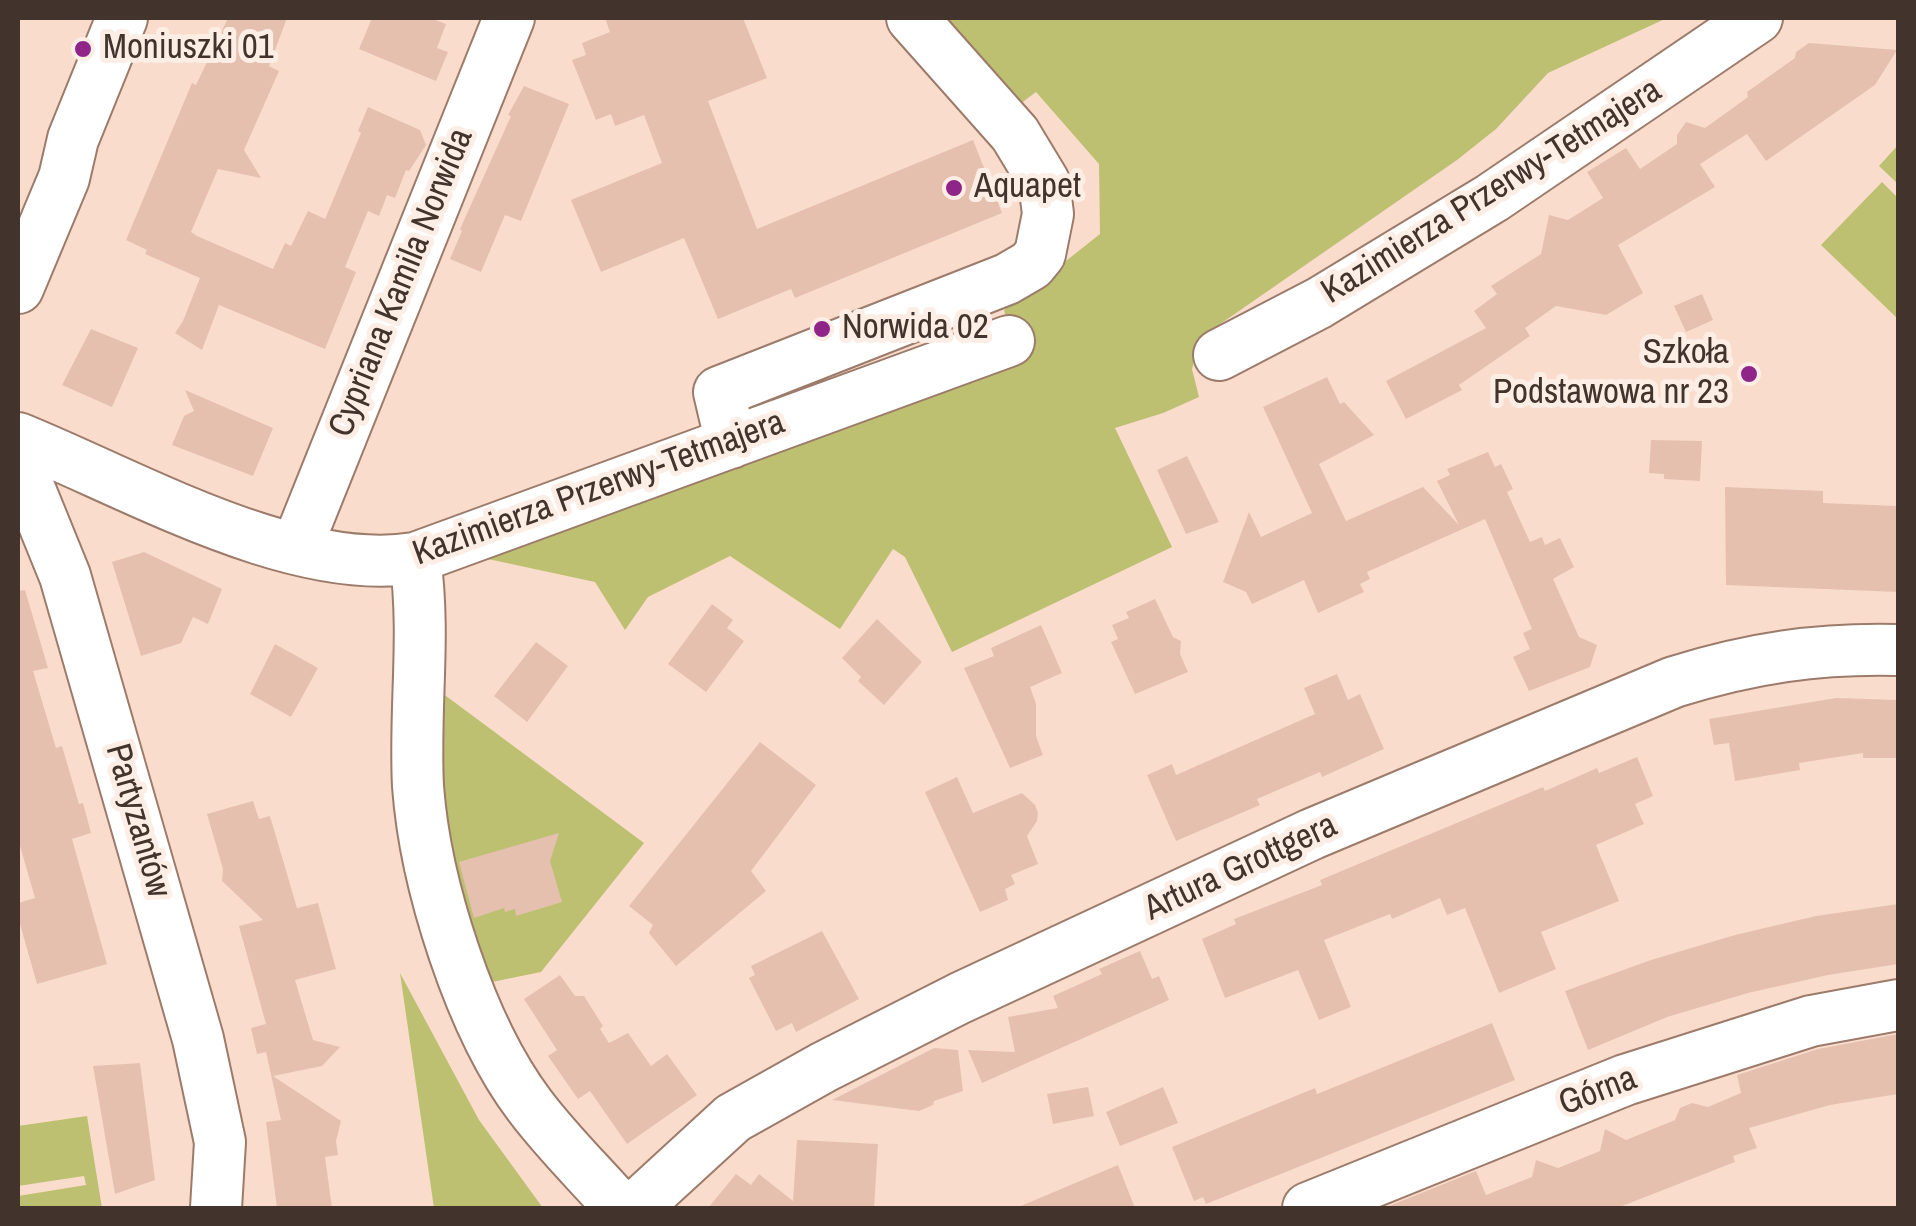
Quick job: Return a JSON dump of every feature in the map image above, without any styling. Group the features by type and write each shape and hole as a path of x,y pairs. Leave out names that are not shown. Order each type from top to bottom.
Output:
{"street":[{"path":"18,288 64,178 73,140 122,18"},
{"name":"Cypriana Kamila Norwida","path":"296,549 509,18"},
{"path":"731,443 719,392 1006,278 1031,265 1040,254 1048,214 1044,182 1032,159 1015,134 912,18"},
{"name":"Kazimierza Przerwy-Tetmajera","path":"1219,356 1319,303 1492,198 1757,18"},
{"name":"Kazimierza Przerwy-Tetmajera","path":"20,439 197,516 296,549 384,563 415,558 1009,341"},
{"name":"Partyzantów","path":"20,439 26,480 70,593 198,1039 220,1142 216,1208"},
{"path":"415,558 422,607 418,784 426,852 447,929 499,1054 529,1104 620,1208"},
{"name":"Artura Grottgera","path":"635,1208 733,1118 808,1076 960,998 1312,834 1674,682 1800,652 1898,650"},
{"name":"Górna","path":"1308,1208 1625,1080 1811,1022 1898,1005"}],"green space":[{"path":"939,18 1667,18 1548,73 1496,129 1457,160 1200,338 1192,369 1199,397 1115,428 1172,547 952,652 905,557 893,549 840,629 730,556 648,597 625,630 595,582 474,556 1019,363 1004,310 1100,234 1099,164 1036,92 1020,104"},
{"path":"1898,145 1898,184 1879,166"},
{"path":"1882,182 1898,198 1898,319 1821,245"},
{"path":"438,690 644,843 541,972 487,983 445,851"},
{"path":"400,973 479,1120 543,1208 434,1208"},
{"path":"87,1116 102,1208 18,1208 18,1196 86,1185 84,1176 18,1186 18,1126"}],"building":[{"path":"228,18 287,18 269,66 279,71 244,150 261,178 218,169 191,232 197,236 273,269 285,243 291,246 308,211 325,219 368,107 420,130 426,145 406,170 395,198 387,195 379,216 368,211 345,267 356,272 325,349 219,305 202,350 175,333 200,278 145,254 147,250 126,240 192,83 196,85"},
{"path":"372,18 430,18 446,24 437,48 448,52 436,81 359,49"},
{"path":"605,18 743,18 767,78 708,101 757,229 973,140 1002,213 795,298 791,289 718,319 684,238 601,272 571,200 662,163 644,115 615,126 611,114 596,120 572,60 586,55 582,43 610,32"},
{"path":"1809,43 1897,50 1875,85 1766,161 1747,134 1700,164 1715,187 1618,245 1643,293 1606,315 1556,306 1525,328 1530,336 1459,385 1462,390 1406,419 1386,381 1486,328 1474,311 1497,294 1491,286 1541,254 1549,215 1568,220 1603,198 1587,172 1626,148 1640,169 1677,144 1677,135 1686,122 1705,128 1748,97 1747,92 1795,58 1796,52"},
{"path":"524,86 569,104 521,221 505,215 481,272 450,259 511,116 508,115"},
{"path":"1702,294 1713,320 1686,332 1674,306"},
{"path":"91,329 138,348 112,407 62,385"},
{"path":"1327,377 1340,404 1344,402 1374,435 1319,464 1346,521 1423,487 1459,525 1437,481 1450,475 1447,469 1488,452 1495,467 1501,464 1513,489 1507,492 1530,542 1542,537 1545,545 1560,538 1574,567 1553,579 1579,637 1597,645 1590,667 1529,691 1513,657 1530,649 1523,633 1532,629 1485,519 1367,572 1370,579 1360,584 1364,592 1318,613 1304,580 1252,604 1246,592 1223,582 1249,512 1261,537 1312,513 1263,407"},
{"path":"185,390 273,428 253,476 172,445 184,416 194,411"},
{"path":"1651,440 1702,441 1700,481 1664,479 1664,474 1649,473"},
{"path":"1187,456 1219,522 1186,534 1157,470"},
{"name":"Szkoła Podstawowa nr 23","path":"1725,487 1823,491 1823,503 1898,506 1898,592 1726,585"},
{"path":"144,552 222,589 208,624 193,617 181,643 141,656 112,562"},
{"path":"25,590 48,668 33,671 56,748 62,746 91,833 72,839 107,964 37,984 18,917 18,903 35,898 18,839 18,591"},
{"path":"1155,599 1173,637 1181,641 1180,654 1188,672 1135,694 1111,642 1118,639 1112,625 1129,618 1126,612"},
{"path":"712,604 733,620 727,628 744,641 706,692 668,664"},
{"path":"877,619 922,662 884,705 858,681 861,677 842,658"},
{"path":"1041,625 1062,673 1030,687 1036,704 1036,736 1043,755 1010,768 964,668 994,656 991,648"},
{"path":"536,642 568,666 527,722 494,696"},
{"path":"275,644 318,668 291,717 250,694"},
{"path":"1337,674 1348,700 1360,694 1384,749 1322,777 1320,772 1257,799 1260,805 1176,841 1147,775 1172,764 1176,775 1315,714 1304,688"},
{"path":"1836,698 1898,700 1898,758 1863,758 1863,753 1799,763 1800,770 1735,781 1729,743 1714,745 1709,719"},
{"path":"760,742 816,785 751,871 766,891 676,966 649,933 653,925 629,906"},
{"path":"1637,757 1653,796 1635,804 1644,824 1596,845 1619,901 1541,932 1556,969 1499,993 1465,908 1447,915 1440,898 1392,919 1390,914 1324,940 1351,1007 1319,1020 1298,970 1225,998 1202,939 1236,924 1234,919 1322,885 1320,880 1543,787 1545,791 1597,768 1599,773"},
{"path":"957,777 973,813 1022,793 1038,813 1027,836 1038,864 1011,875 1015,884 1005,889 1008,900 980,912 925,792"},
{"path":"253,801 259,819 270,816 297,908 318,903 336,969 295,980 313,1040 340,1047 322,1066 273,1076 341,1121 336,1141 338,1155 325,1157 332,1208 277,1208 266,1122 281,1120 266,1052 257,1054 251,1028 266,1024 239,926 263,920 222,881 223,869 207,814"},
{"path":"559,833 550,861 562,902 516,916 515,909 505,912 504,908 474,918 459,862"},
{"path":"1898,904 1898,964 1748,993 1667,1017 1588,1050 1565,991 1735,935 1816,916"},
{"path":"822,931 859,999 796,1032 792,1023 776,1031 749,978 755,975 751,966"},
{"path":"1140,951 1152,979 1159,976 1169,1000 982,1083 968,1050 1015,1052 1008,1017 1058,1008 1053,996"},
{"path":"560,975 575,996 584,996 609,1043 628,1033 651,1066 667,1054 697,1095 627,1144 590,1091 578,1099 548,1056 557,1050 524,999"},
{"path":"1492,1023 1515,1080 1206,1204 1203,1197 1194,1201 1172,1147 1315,1088 1317,1094"},
{"path":"1898,1034 1898,1094 1830,1105 1749,1128 1757,1148 1733,1156 1735,1162 1617,1208 1384,1208 1476,1171 1486,1195 1532,1177 1536,1160 1558,1168 1600,1151 1605,1129 1626,1140 1675,1120 1680,1108 1692,1103 1708,1107 1741,1093 1737,1075 1818,1049"},
{"path":"934,1048 958,1050 963,1091 919,1111 832,1100"},
{"path":"140,1063 155,1180 115,1194 93,1066"},
{"path":"1088,1087 1094,1116 1053,1124 1047,1094"},
{"path":"1163,1087 1178,1123 1120,1146 1106,1112"},
{"path":"797,1140 878,1144 874,1208 708,1208 736,1174 751,1185 759,1174 793,1201"},
{"path":"1118,1165 1135,1208 1016,1208"}],"place":[{"name":"Moniuszki 01","path":"83,49"},
{"name":"Aquapet","path":"954,188"},
{"name":"Norwida 02","path":"822,329"},
{"name":"Szkoła Podstawowa nr 23","path":"1749,374"}]}
